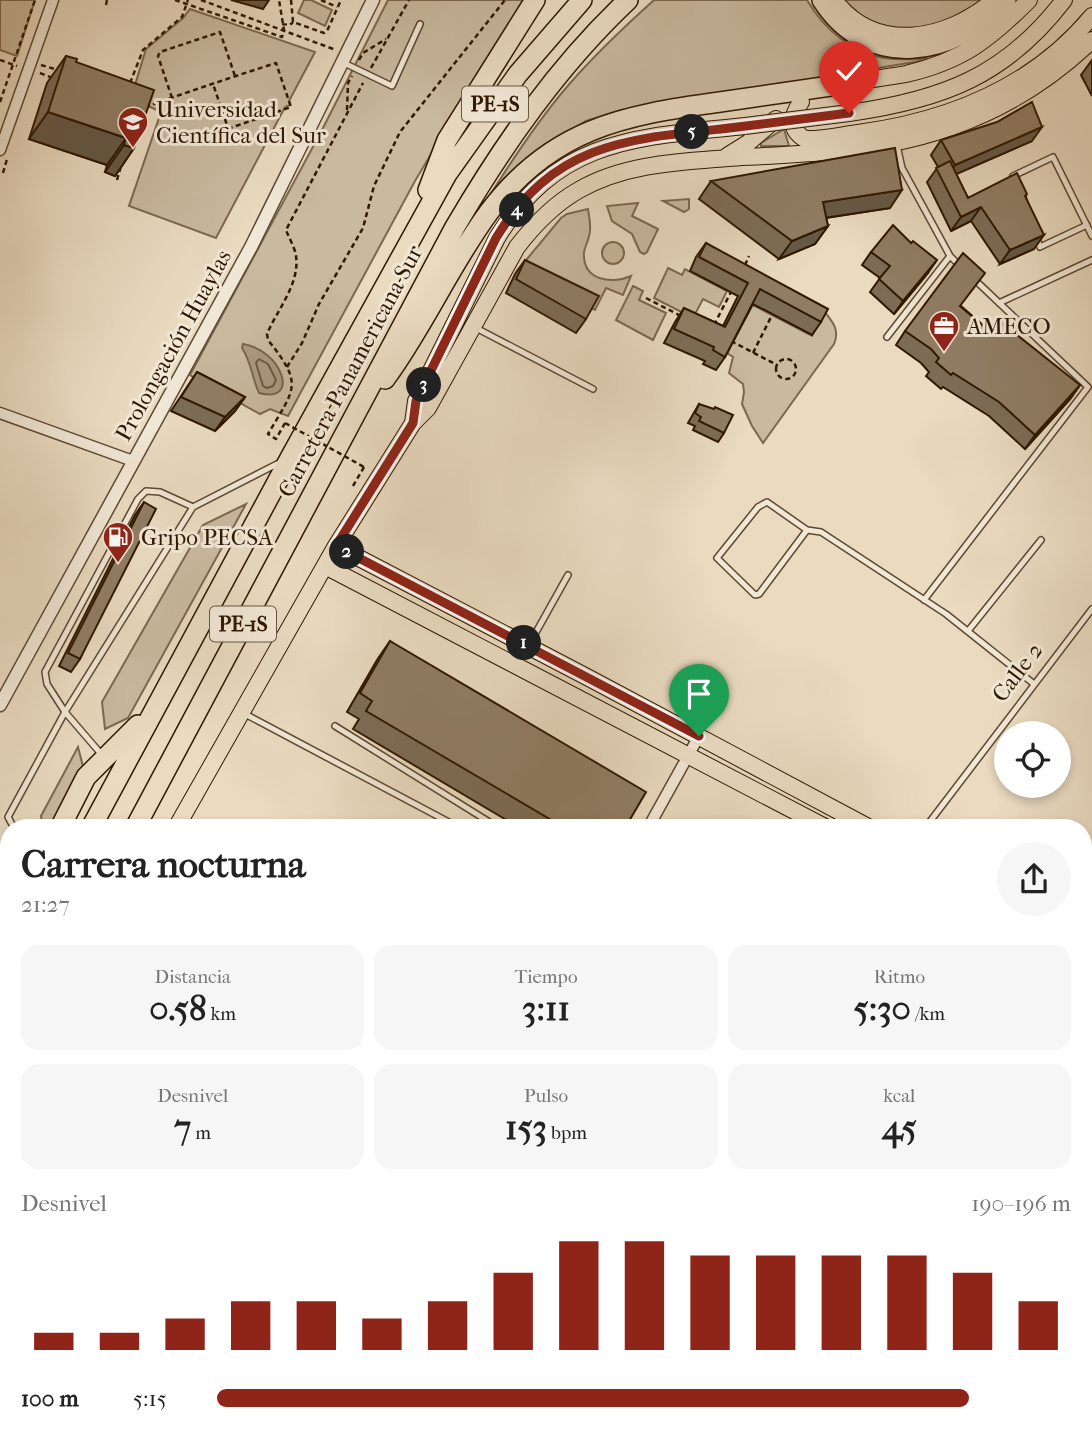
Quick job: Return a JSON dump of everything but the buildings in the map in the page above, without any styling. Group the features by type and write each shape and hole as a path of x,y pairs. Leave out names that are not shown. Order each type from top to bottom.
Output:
{"highway":[{"path":"422,217 432,177 447,140 535,0"},
{"name":"Carretera Panamericana Sur","path":"96,819 447,174 490,111 540,46 582,0"},
{"name":"Carretera Panamericana Sur","path":"140,819 455,227 493,164 534,105 569,62 628,0"},
{"path":"822,0 839,21 859,36 883,46 909,49 935,46 960,36 995,13 1006,0"},
{"path":"351,420 402,355 489,213 522,175 555,149 597,128 643,113 851,83"},
{"path":"65,819 86,777 154,710"}],"main road":[{"path":"834,0 852,18 872,29 897,36 920,36 945,30 967,20 994,0"},
{"path":"723,159 748,143 785,110 801,102 851,83 905,74 960,57 985,41 1029,0"},
{"path":"413,423 416,401 496,238 539,185 572,162 613,144 658,135 849,113 917,101 967,82 1011,56 1032,39 1064,0"},
{"path":"801,102 792,119 795,131 804,139 877,130 943,115 990,96 1025,76 1064,47 1092,16"},
{"path":"181,819 336,546 413,423 428,408 517,247 531,228 562,200 596,181 633,169 896,142 939,131 997,109 1032,89 1073,59 1092,40"},
{"path":"336,546 853,819"},
{"path":"325,566 810,819"}],"street":[{"path":"0,150 52,0"},
{"name":"Prolongación Huaylas","path":"0,705 251,247 373,0"},
{"path":"0,413 133,461"},
{"path":"653,819 699,736"}],"lane":[{"path":"344,58 392,86 420,24"},
{"path":"896,142 902,168 950,256 1090,384 924,600"},
{"path":"1009,178 1053,157 1092,236"},
{"path":"1035,235 1040,247 1087,225"},
{"path":"887,337 950,256"},
{"path":"999,303 1092,260"},
{"path":"473,326 593,389"},
{"path":"9,819 65,712 193,508 290,458"},
{"path":"105,759 65,712 47,684 45,672 138,499 146,491 160,492 193,508"},
{"path":"807,530 759,594 755,595 718,558 758,507 767,502 807,530 821,532 924,600 1034,684"},
{"path":"968,632 1041,540"},
{"path":"528,646 568,575"},
{"name":"Calle 2","path":"932,819 1092,609"},
{"path":"242,712 443,819"},
{"path":"335,726 485,819"}],"path":[{"path":"0,103 35,0"},
{"path":"106,5 107,0"},
{"path":"175,0 282,37 284,30 279,0"},
{"path":"201,0 284,30 344,58 360,58"},
{"path":"291,0 293,22"},
{"path":"321,0 338,8"},
{"path":"282,24 290,25 293,22 326,33 341,0"},
{"path":"353,486 364,467 285,424 276,439 268,434 293,390 291,374 268,340 267,334 292,285 295,272 296,257 286,230 409,0"},
{"path":"287,367 302,344 319,304 363,228 374,186 400,132 505,0"},
{"path":"127,93 143,50 181,17 187,2"},
{"path":"172,98 158,53 206,36 221,33 235,76"},
{"path":"0,60 62,81"},
{"path":"139,109 235,76 276,64 291,107 230,128 226,125 213,84"},
{"path":"41,65 65,73"},
{"path":"117,180 124,156"},
{"path":"744,267 749,256"},
{"path":"711,331 733,288"},
{"path":"646,298 690,320"},
{"path":"753,353 772,315"},
{"path":"731,341 777,365"},
{"path":"781,360 790,360 796,367 795,374 787,379 780,377 776,372 777,365 781,360"}],"shaded area":[{"path":"0,0 35,0 17,56 0,50"},
{"path":"304,0 311,0 332,10 325,26 298,13"},
{"path":"388,0 523,0 415,181 288,416 270,409 260,414 190,375 322,130"},
{"path":"654,0 807,0 830,29 860,50 883,58 933,59 621,110 586,121 546,145 485,203 544,115 566,88 608,42"},
{"path":"844,0 982,0 944,25 896,30 868,22"},
{"path":"190,9 315,52 289,101 290,105 285,107 216,238 129,206 161,112 131,98 146,49"},
{"path":"784,129 789,146 761,146 761,143"},
{"path":"689,199 689,209 684,212 663,201"},
{"path":"638,203 632,216 658,229 644,254 640,252 632,234 612,221 607,206"},
{"path":"588,209 590,230 584,252 588,269 599,278 607,280 631,276 623,295 606,288 595,310 517,271 561,218"},
{"path":"613,242 621,245 624,253 621,261 613,264 605,261 602,253 605,245"},
{"path":"668,268 682,275 685,269 727,291 719,307 703,299 693,318 654,298"},
{"path":"633,286 643,291 639,300 666,313 653,340 616,320"},
{"path":"751,304 812,336 824,311 836,330 834,344 763,443 742,404 743,384 729,373 733,357 727,353"},
{"path":"246,504 128,718 105,729 102,702 203,525"},
{"path":"78,747 84,770 60,819 42,819"}],"water":[{"path":"243,344 257,348 276,365 283,384 280,391 272,394 259,393 242,348"}],"place":[{"name":"Universidad Científica del Sur","path":"133,149"},
{"name":"AMECO","path":"944,353"},
{"name":"Gripo PECSA","path":"118,564"}],"route":[{"path":"699,736 336,546 413,423 416,401 496,238 539,185 572,162 613,144 658,135 849,113"}]}
